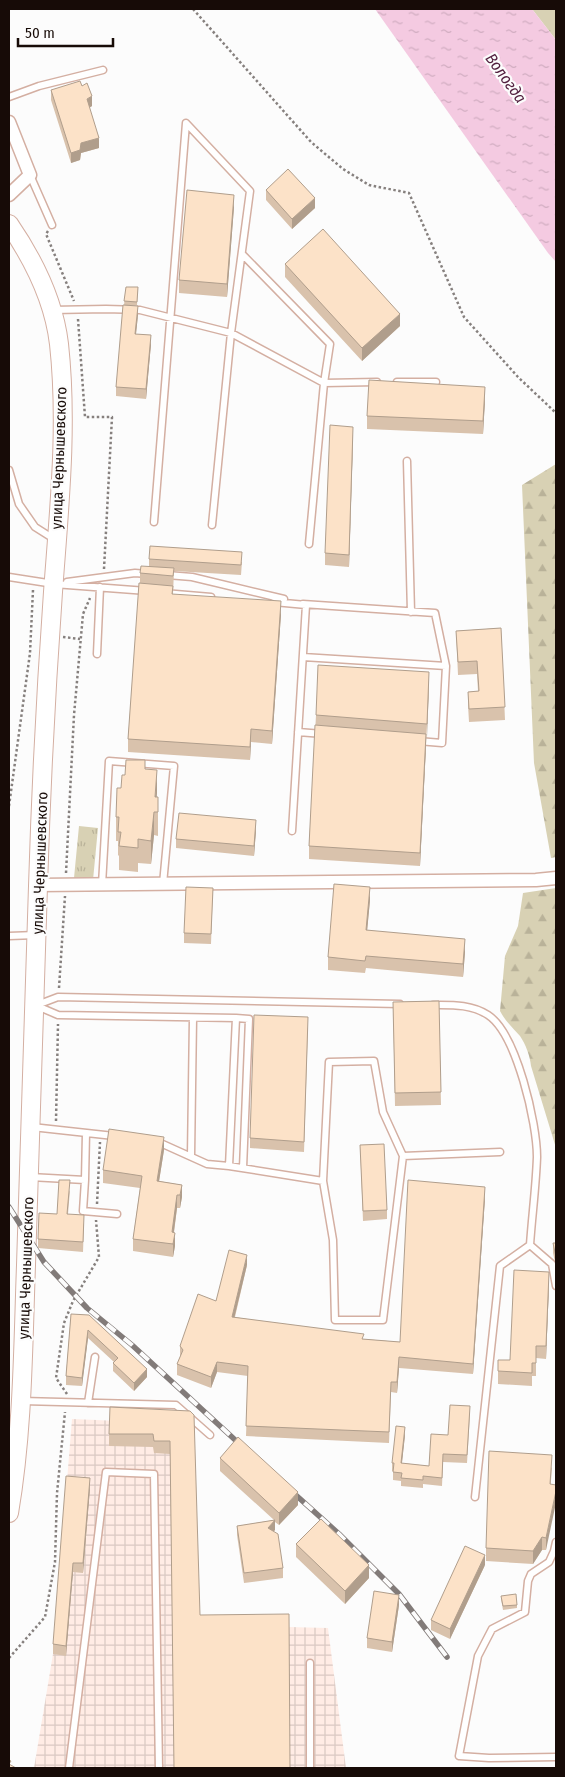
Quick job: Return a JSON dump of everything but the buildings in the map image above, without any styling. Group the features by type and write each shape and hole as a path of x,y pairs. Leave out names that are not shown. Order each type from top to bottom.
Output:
{"main road":[{"name":"улица Чернышевского","path":"9,224 25,248 41,280 51,310 58,339 62,384 57,541 38,885 21,1401 9,1512"}],"street":[{"path":"9,122 30,175 9,195"},
{"path":"38,885 536,880 556,878"}],"lane":[{"path":"9,97 39,86 103,70"},
{"path":"154,522 186,123 250,191 231,333 212,525"},
{"path":"30,175 52,225"},
{"path":"242,254 330,344 324,383 309,544"},
{"path":"51,310 140,310 231,333 324,383 380,382"},
{"path":"390,382 436,382"},
{"path":"407,460 411,612"},
{"path":"9,470 19,504 35,527 57,541"},
{"path":"54,584 135,573 154,574"},
{"path":"163,575 192,577 306,605"},
{"path":"9,578 54,584 218,597"},
{"path":"97,587 97,654"},
{"path":"257,600 435,613 446,666 442,743 413,741"},
{"path":"292,831 306,605"},
{"path":"303,657 446,666"},
{"path":"298,732 327,734"},
{"path":"102,885 109,760 174,766 164,884"},
{"path":"9,936 37,935"},
{"path":"35,1005 58,997 403,1004"},
{"path":"423,1004 471,1007 490,1016 503,1032 514,1055 528,1093 537,1156 530,1245"},
{"path":"35,1005 58,1015 249,1019 243,1168"},
{"path":"191,1156 193,1018"},
{"path":"229,1166 236,1018"},
{"path":"374,1061 383,1112 403,1156 383,1320 335,1320 333,1240 323,1182 329,1062 374,1061"},
{"path":"31,1127 86,1135 123,1137"},
{"path":"86,1135 83,1211 117,1214"},
{"path":"151,1140 160,1141 207,1164 243,1168 323,1182"},
{"path":"403,1156 500,1152"},
{"path":"29,1176 85,1180"},
{"path":"530,1245 552,1264 556,1286"},
{"path":"475,1496 500,1266 530,1245"},
{"path":"88,1403 96,1357"},
{"path":"21,1401 176,1405 210,1434"},
{"path":"69,1768 106,1472 154,1474 159,1768"},
{"path":"556,1542 549,1562 532,1574 528,1581 525,1612 492,1629 478,1656 459,1756 489,1758 556,1757"},
{"path":"310,1663 310,1768"}],"path":[{"path":"193,9 311,142 343,169 369,185 409,194 464,317 518,377 556,413"},
{"path":"52,225 46,234 78,309 85,417 112,417 103,570 100,578"},
{"path":"9,806 30,653 33,581"},
{"path":"58,997 66,885 74,715 82,614 97,587"},
{"path":"56,1130 58,1015"},
{"path":"9,1658 45,1617 55,1562 56,1493 67,1394 56,1378 64,1323 73,1301 99,1257 96,1212 100,1139 86,1135"}],"shaded area":[{"path":"72,1419 194,1424 200,1627 328,1628 346,1768 34,1768 53,1654"}],"green space":[{"path":"532,9 556,9 556,40"},
{"path":"556,464 556,857 551,858 534,763 522,485"},
{"path":"79,826 98,828 93,880 74,878"},
{"path":"556,888 556,1148 526,1047 520,1036 500,1011 505,956 518,926 523,893"}],"water":[{"name":"Вологда","path":"375,9 532,9 556,40 556,262 548,253"}],"railway":[{"path":"9,1207 44,1262 87,1308 132,1345 245,1449"},
{"path":"288,1488 339,1534 399,1594 447,1657"}]}
